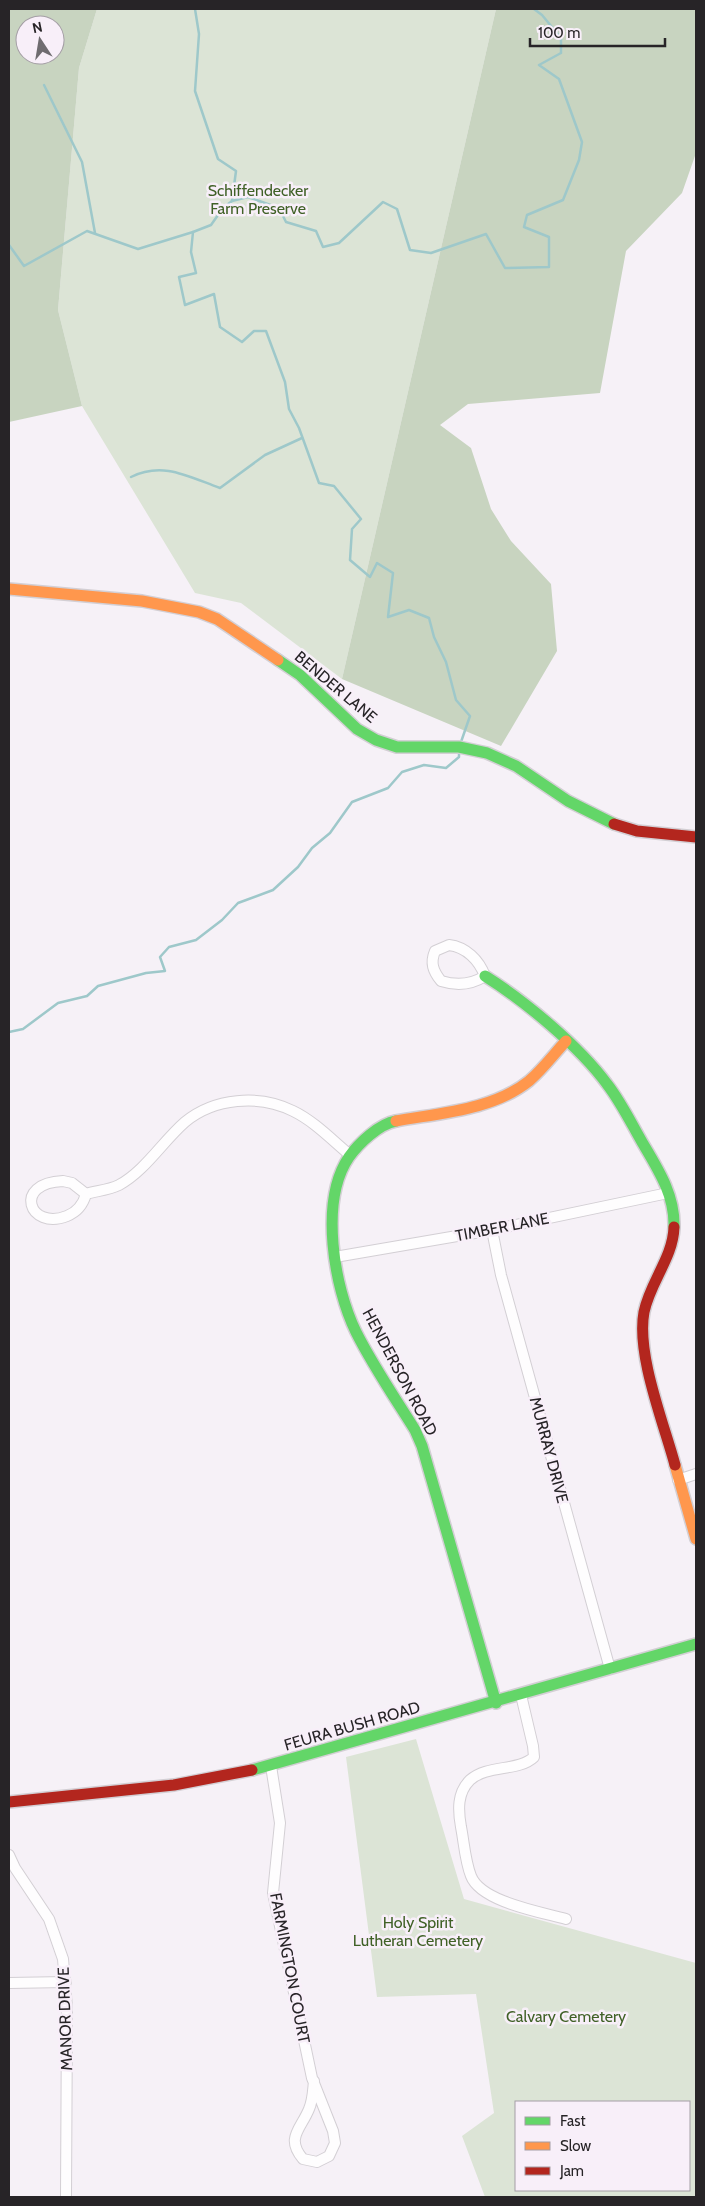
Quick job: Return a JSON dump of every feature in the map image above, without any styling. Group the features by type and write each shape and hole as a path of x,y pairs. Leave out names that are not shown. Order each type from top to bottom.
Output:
{"street":[{"name":"BENDER LANE","path":"9,589 142,601 199,612 217,619 300,675 357,729 376,740 397,747 459,748 487,753 516,766 568,801 607,822 637,831 696,837"},
{"path":"486,976 474,982 461,984 441,980 432,967 435,951 448,945 463,949 478,963 486,976 509,990 582,1054 607,1084 654,1162 668,1194 674,1212 674,1229 670,1250 647,1302 643,1337 646,1360 696,1539"},
{"name":"HENDERSON ROAD","path":"496,1703 422,1446 356,1331 343,1296 330,1221 331,1193 350,1155 368,1136 391,1122 492,1100 510,1093 524,1085 566,1041"},
{"path":"86,1194 72,1183 54,1181 38,1186 32,1193 30,1201 33,1209 39,1215 56,1219 72,1214 78,1210 86,1194 119,1185 140,1168 186,1121 209,1107 233,1101 265,1102 294,1111 350,1155"},
{"name":"TIMBER LANE","path":"335,1257 492,1230 668,1194"},
{"name":"MURRAY DRIVE","path":"492,1230 506,1294 610,1669"},
{"path":"678,1480 696,1474"},
{"name":"FEURA BUSH ROAD","path":"9,1802 174,1785 271,1766 496,1703 696,1644"},
{"path":"521,1695 534,1758 524,1763 477,1774 462,1791 458,1809 469,1869 474,1882 494,1897 566,1919"},
{"name":"FARMINGTON COURT","path":"271,1766 280,1824 273,1893 314,2081 329,2118 335,2143 329,2156 317,2162 303,2159 295,2149 294,2143 299,2127 310,2108 314,2081"},
{"name":"MANOR DRIVE","path":"9,1855 15,1868 49,1919 58,1942 66,1982 66,2197"},
{"path":"9,1983 66,1982"}],"green space":[{"path":"9,9 97,9 79,68 58,310 82,406 9,422"},
{"name":"Schiffendecker Farm Preserve","path":"97,9 496,9 342,679 241,603 195,593 82,406 58,310 79,68"},
{"path":"496,9 696,9 696,153 682,193 626,251 600,393 468,404 440,425 471,448 491,509 511,541 551,584 557,651 501,746 342,679"},
{"name":"Calvary Cemetery","path":"416,1739 464,1899 696,1963 696,2197 485,2197 462,2136 494,2113 476,1994 377,1997 346,1757"}],"waterway":[{"path":"195,9 199,34 195,91 218,159 236,171 232,201"},
{"path":"461,742 470,716 456,700 446,662 434,637 429,618 409,610 388,617 393,573 377,563 370,577 350,560 352,529 361,519 334,486 319,483 299,428 289,409 285,382 266,331 254,331 242,342 220,327 214,294 185,305 179,277 196,273 191,252 193,232 211,225 223,208 232,201 248,197 279,208 286,222 316,231 323,247 339,243 383,202 397,209 410,250 431,253 486,234 505,268 549,267 549,237 524,227 527,215 563,200 579,160 582,142 559,79 539,65 561,53 561,38 542,15 534,9"},
{"path":"44,85 82,162 95,233"},
{"path":"9,245 24,266 87,231 138,249 193,232"},
{"path":"131,477 154,470 176,472 220,488 265,455 302,438"},
{"path":"9,1032 23,1029 58,1003 87,996 98,986 146,973 165,971 160,957 169,947 196,940 222,920 238,903 273,890 298,867 312,848 330,833 352,802 388,788 402,772 424,765 446,768 459,757 459,753"}],"traffic: fast":[{"path":"278,660 300,675 357,729 376,740 397,747 459,747 487,753 516,766 568,801 614,824"},
{"path":"485,976 534,1011 567,1040 607,1084 654,1162 669,1193 674,1215 674,1227"},
{"path":"396,1121 376,1130 364,1140 349,1157 340,1175 334,1197 332,1220 336,1268 341,1292 356,1332 377,1370 415,1430 422,1446 496,1703"},
{"path":"252,1770 696,1644"}],"traffic: slow":[{"path":"9,589 142,601 199,612 217,619 278,660"},
{"path":"396,1121 466,1109 515,1091 529,1081 566,1041"},
{"path":"675,1465 696,1539"}],"traffic: jam":[{"path":"614,824 637,831 696,837"},
{"path":"674,1227 673,1238 666,1260 647,1301 643,1329 647,1368 675,1465"},
{"path":"9,1802 174,1785 252,1770"}],"park label":[{"name":"Holy Spirit Lutheran Cemetery","path":"418,1931"}]}
